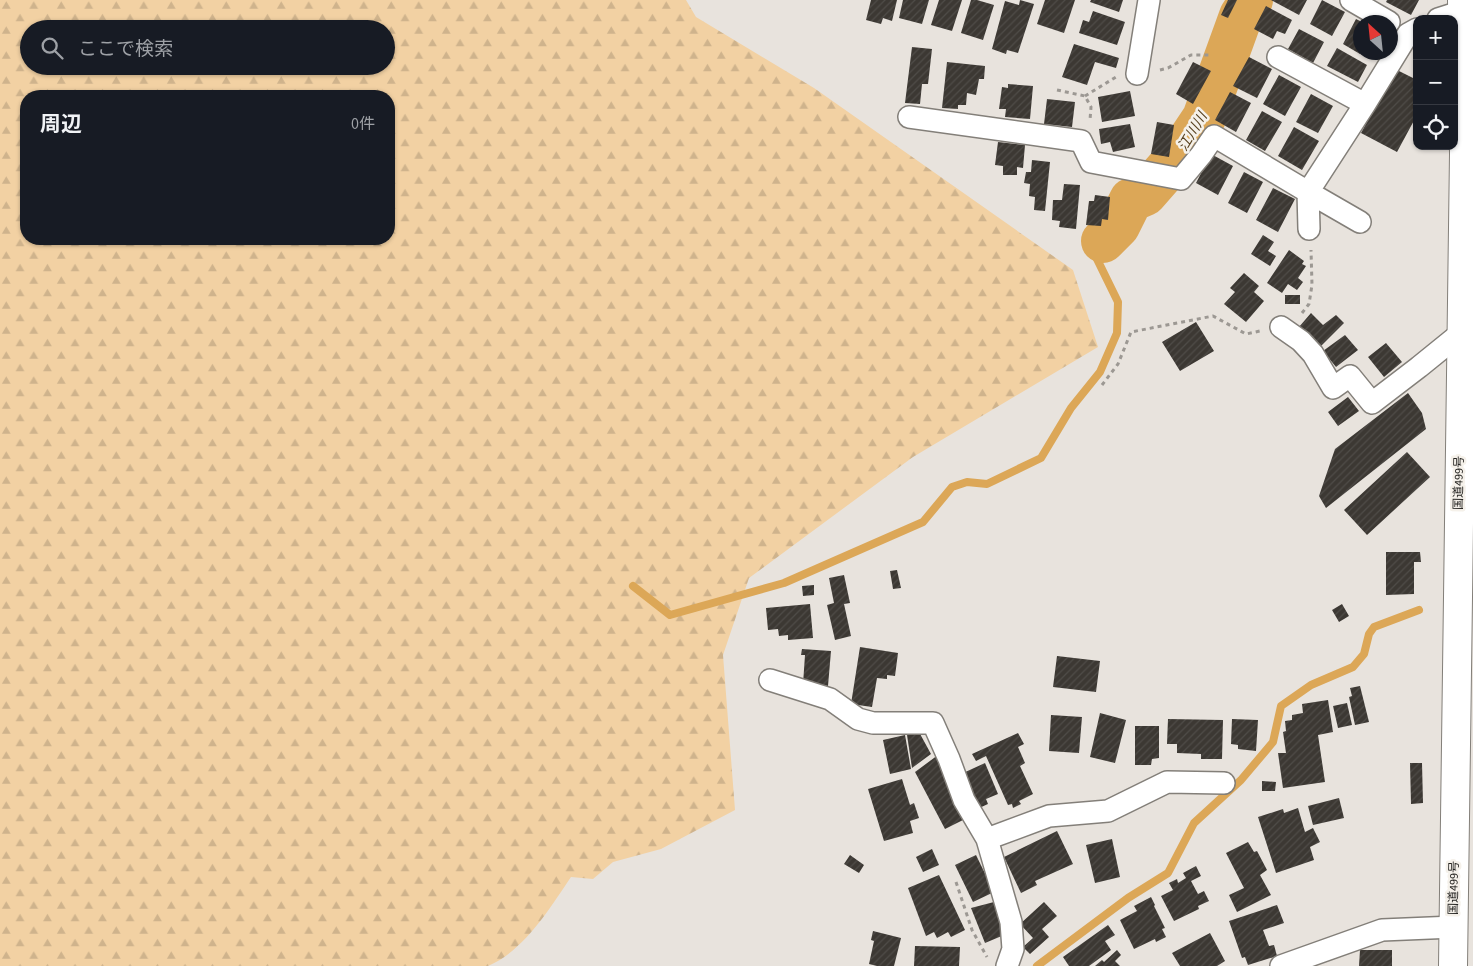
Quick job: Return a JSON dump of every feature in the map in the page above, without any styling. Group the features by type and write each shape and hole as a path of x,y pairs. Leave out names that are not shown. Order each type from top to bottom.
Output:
{"highway":[{"name":"国道499号","path":"1453,966 1460,332 1464,154 1454,10"}],"street":[{"path":"1138,74 1149,0"},
{"path":"1309,229 1308,192 1365,104 1401,27 1351,0"},
{"path":"1278,57 1365,104"},
{"path":"909,117 1081,141 1091,162 1180,179 1201,155 1214,136 1360,222"},
{"path":"1281,327 1301,341 1313,354 1333,388 1350,376 1372,403 1460,332"},
{"path":"770,680 830,699 858,719 873,723 933,723 964,800 987,839 1012,922 1013,949 998,963"},
{"path":"987,839 1049,816 1108,811 1166,782 1224,783"},
{"path":"1281,966 1382,930 1454,927"}],"path":[{"path":"1057,90 1085,96 1091,107 1089,129 1081,141"},
{"path":"1102,385 1118,364 1131,332 1213,316 1246,334 1281,327 1302,313 1309,304 1312,285 1309,229"},
{"path":"956,882 972,930 998,963"}],"green space":[{"path":"0,0 686,0 696,17 814,88 1073,270 1098,347 913,457 749,578 723,655 735,810 661,849 613,862 593,879 571,877 545,915 525,939 501,959 488,966 0,966"}],"building":[{"path":"871,0 897,0 892,21 883,18 881,24 866,20"},
{"path":"903,0 929,0 922,24 899,18"},
{"path":"939,0 962,0 952,31 931,25"},
{"path":"971,0 994,5 983,40 961,33"},
{"path":"1020,0 1034,4 1018,53 1007,50 1006,54 992,49 1005,1 1019,5"},
{"path":"1045,0 1075,0 1064,33 1037,24"},
{"path":"1091,0 1123,0 1119,12 1090,2"},
{"path":"1228,0 1237,0 1228,18 1221,15"},
{"path":"1271,0 1307,0 1299,15"},
{"path":"1322,0 1345,12 1332,36 1310,24"},
{"path":"1387,0 1419,0 1411,15 1386,2"},
{"path":"1266,6 1292,20 1285,34 1277,31 1273,39 1254,29"},
{"path":"1093,11 1125,22 1117,45 1079,33 1083,20 1089,22"},
{"path":"1353,25 1353,50 1343,44"},
{"path":"1299,29 1324,42 1313,63 1288,49"},
{"path":"1074,44 1119,58 1116,68 1095,62 1087,85 1062,77"},
{"path":"912,47 932,49 928,84 922,84 920,104 905,103"},
{"path":"1337,48 1353,57 1353,60 1358,60 1367,65 1358,82 1327,66"},
{"path":"1249,57 1272,69 1257,98 1233,86"},
{"path":"947,62 985,66 984,79 979,79 976,95 967,93 966,105 958,105 958,109 942,108"},
{"path":"1193,62 1211,71 1193,104 1176,94"},
{"path":"1395,69 1413,78 1413,122 1397,152 1361,133"},
{"path":"1279,75 1301,87 1285,116 1263,104"},
{"path":"1008,84 1033,86 1030,119 1005,117 1006,109 999,109 1002,87 1008,88"},
{"path":"1130,91 1135,116 1102,122 1098,97"},
{"path":"1230,92 1251,103 1236,132 1215,120"},
{"path":"1311,94 1333,106 1318,133 1296,122"},
{"path":"1047,99 1075,102 1072,127 1044,124"},
{"path":"1262,111 1282,122 1265,151 1246,140"},
{"path":"1157,122 1174,125 1169,157 1151,154"},
{"path":"1130,124 1135,147 1113,152 1110,142 1101,144 1099,129"},
{"path":"1294,127 1319,141 1302,170 1278,156"},
{"path":"998,142 1025,145 1023,168 1017,167 1017,175 1003,175 1003,166 995,165"},
{"path":"1211,154 1233,166 1218,195 1196,183"},
{"path":"1032,160 1050,162 1045,211 1034,210 1035,197 1029,196 1030,184 1024,183 1026,172 1031,172"},
{"path":"1244,172 1263,182 1247,213 1228,203"},
{"path":"1064,184 1080,185 1076,229 1059,227 1060,221 1052,220 1053,200 1062,200"},
{"path":"1273,188 1295,199 1278,232 1256,220"},
{"path":"1095,195 1110,197 1108,220 1102,219 1101,226 1086,225 1089,201 1094,201"},
{"path":"1263,235 1274,242 1268,251 1276,256 1270,266 1251,254"},
{"path":"1289,250 1304,261 1302,264 1306,266 1298,278 1303,282 1297,290 1288,284 1282,293 1267,283"},
{"path":"1244,273 1259,286 1254,292 1264,301 1246,322 1224,304 1235,292 1230,288"},
{"path":"1285,295 1300,295 1300,304 1285,304"},
{"path":"1311,313 1323,325 1336,315 1344,323 1320,347 1299,327"},
{"path":"1196,322 1214,351 1180,371 1162,342"},
{"path":"1345,335 1358,350 1336,367 1323,351"},
{"path":"1386,343 1402,362 1384,377 1368,357"},
{"path":"1408,393 1422,413 1426,429 1326,508 1319,496 1335,449"},
{"path":"1348,397 1359,411 1338,426 1328,412"},
{"path":"1407,452 1430,477 1367,535 1344,510"},
{"path":"1386,552 1420,552 1421,562 1414,562 1414,594 1386,595"},
{"path":"897,570 901,588 893,589 890,571"},
{"path":"844,575 850,603 844,604 851,636 835,640 827,605 834,603 829,578"},
{"path":"814,585 814,595 803,596 802,586"},
{"path":"810,604 813,638 788,640 788,635 779,636 778,629 768,630 766,608"},
{"path":"1342,604 1349,616 1339,622 1332,610"},
{"path":"860,647 898,653 895,676 887,675 887,679 877,678 872,707 851,704"},
{"path":"802,649 831,651 828,686 803,684 805,655 801,655"},
{"path":"1057,656 1100,661 1096,692 1053,687"},
{"path":"1360,686 1369,722 1355,725 1349,697 1352,696 1350,688"},
{"path":"1328,700 1333,732 1318,735 1325,782 1283,788 1278,753 1286,753 1283,732 1286,731 1285,721 1292,720 1292,715 1303,713 1302,704"},
{"path":"1347,703 1352,725 1338,728 1333,706"},
{"path":"1100,713 1126,720 1115,763 1090,757"},
{"path":"1051,715 1082,717 1079,753 1049,751"},
{"path":"1168,719 1223,720 1222,759 1201,759 1201,754 1177,753 1177,744 1167,744"},
{"path":"1232,719 1258,720 1256,751 1238,749 1238,745 1231,744"},
{"path":"1135,726 1159,726 1159,758 1152,759 1151,765 1135,765"},
{"path":"919,732 931,754 912,768 907,735"},
{"path":"1018,733 1024,744 1018,747 1025,763 1020,766 1033,794 1019,801 1021,804 1013,808 1012,804 1008,805 986,756 976,761 972,754"},
{"path":"905,735 911,769 890,774 883,740"},
{"path":"938,755 965,819 945,829 915,772"},
{"path":"985,763 998,794 986,799 988,804 977,809 961,774"},
{"path":"1410,763 1422,763 1423,803 1411,804"},
{"path":"902,779 910,805 914,803 919,818 910,821 913,833 884,841 868,789"},
{"path":"1262,781 1276,782 1275,791 1262,791"},
{"path":"1339,798 1344,818 1313,825 1308,806"},
{"path":"1298,808 1305,832 1313,828 1320,842 1310,847 1314,860 1276,873 1258,817 1283,809 1284,813"},
{"path":"1057,831 1073,864 1035,881 1037,885 1021,893 1004,857"},
{"path":"1112,839 1120,877 1095,883 1086,845"},
{"path":"1248,842 1254,852 1257,851 1267,870 1260,875 1271,895 1237,912 1229,895 1244,888 1226,853"},
{"path":"932,849 939,865 923,872 916,857"},
{"path":"850,855 864,865 859,873 844,864"},
{"path":"976,855 994,892 973,902 955,865"},
{"path":"1196,866 1201,876 1191,881 1198,894 1204,891 1209,901 1198,906 1199,909 1174,921 1161,896 1173,890 1169,883 1177,879 1178,883 1186,878 1183,873"},
{"path":"939,875 965,930 951,937 948,932 937,938 934,932 926,936 908,888"},
{"path":"1151,897 1165,928 1162,929 1166,937 1156,942 1155,939 1134,949 1120,920 1137,911 1134,906"},
{"path":"994,902 1004,935 985,943 971,908"},
{"path":"1044,902 1057,916 1042,929 1049,937 1030,954 1023,947 1033,938 1020,924"},
{"path":"1277,905 1284,923 1263,930 1269,946 1274,945 1277,956 1248,965 1245,957 1242,958 1229,921"},
{"path":"1108,925 1115,935 1105,941 1111,950 1089,966 1069,966 1063,957"},
{"path":"873,931 901,938 894,966 869,964 874,941 871,940"},
{"path":"1210,933 1225,961 1217,966 1180,966 1172,953"},
{"path":"915,946 960,947 959,966 914,966"},
{"path":"1117,950 1121,955 1115,961 1120,966 1095,966 1102,960 1104,962"},
{"path":"1360,950 1392,950 1392,966 1359,966"}],"waterway":[{"name":"江川川","path":"1103,241 1118,226 1131,200 1145,194 1180,154 1204,118 1241,16 1251,0"},
{"path":"633,586 670,615 784,583 923,522 952,487 967,482 987,484 1041,458 1071,408 1100,372 1117,333 1118,302 1096,257 1103,241"},
{"path":"1037,966 1128,898 1168,873 1194,823 1241,780 1273,742 1281,706 1311,685 1353,667 1364,654 1369,634 1374,627 1419,610"}]}
